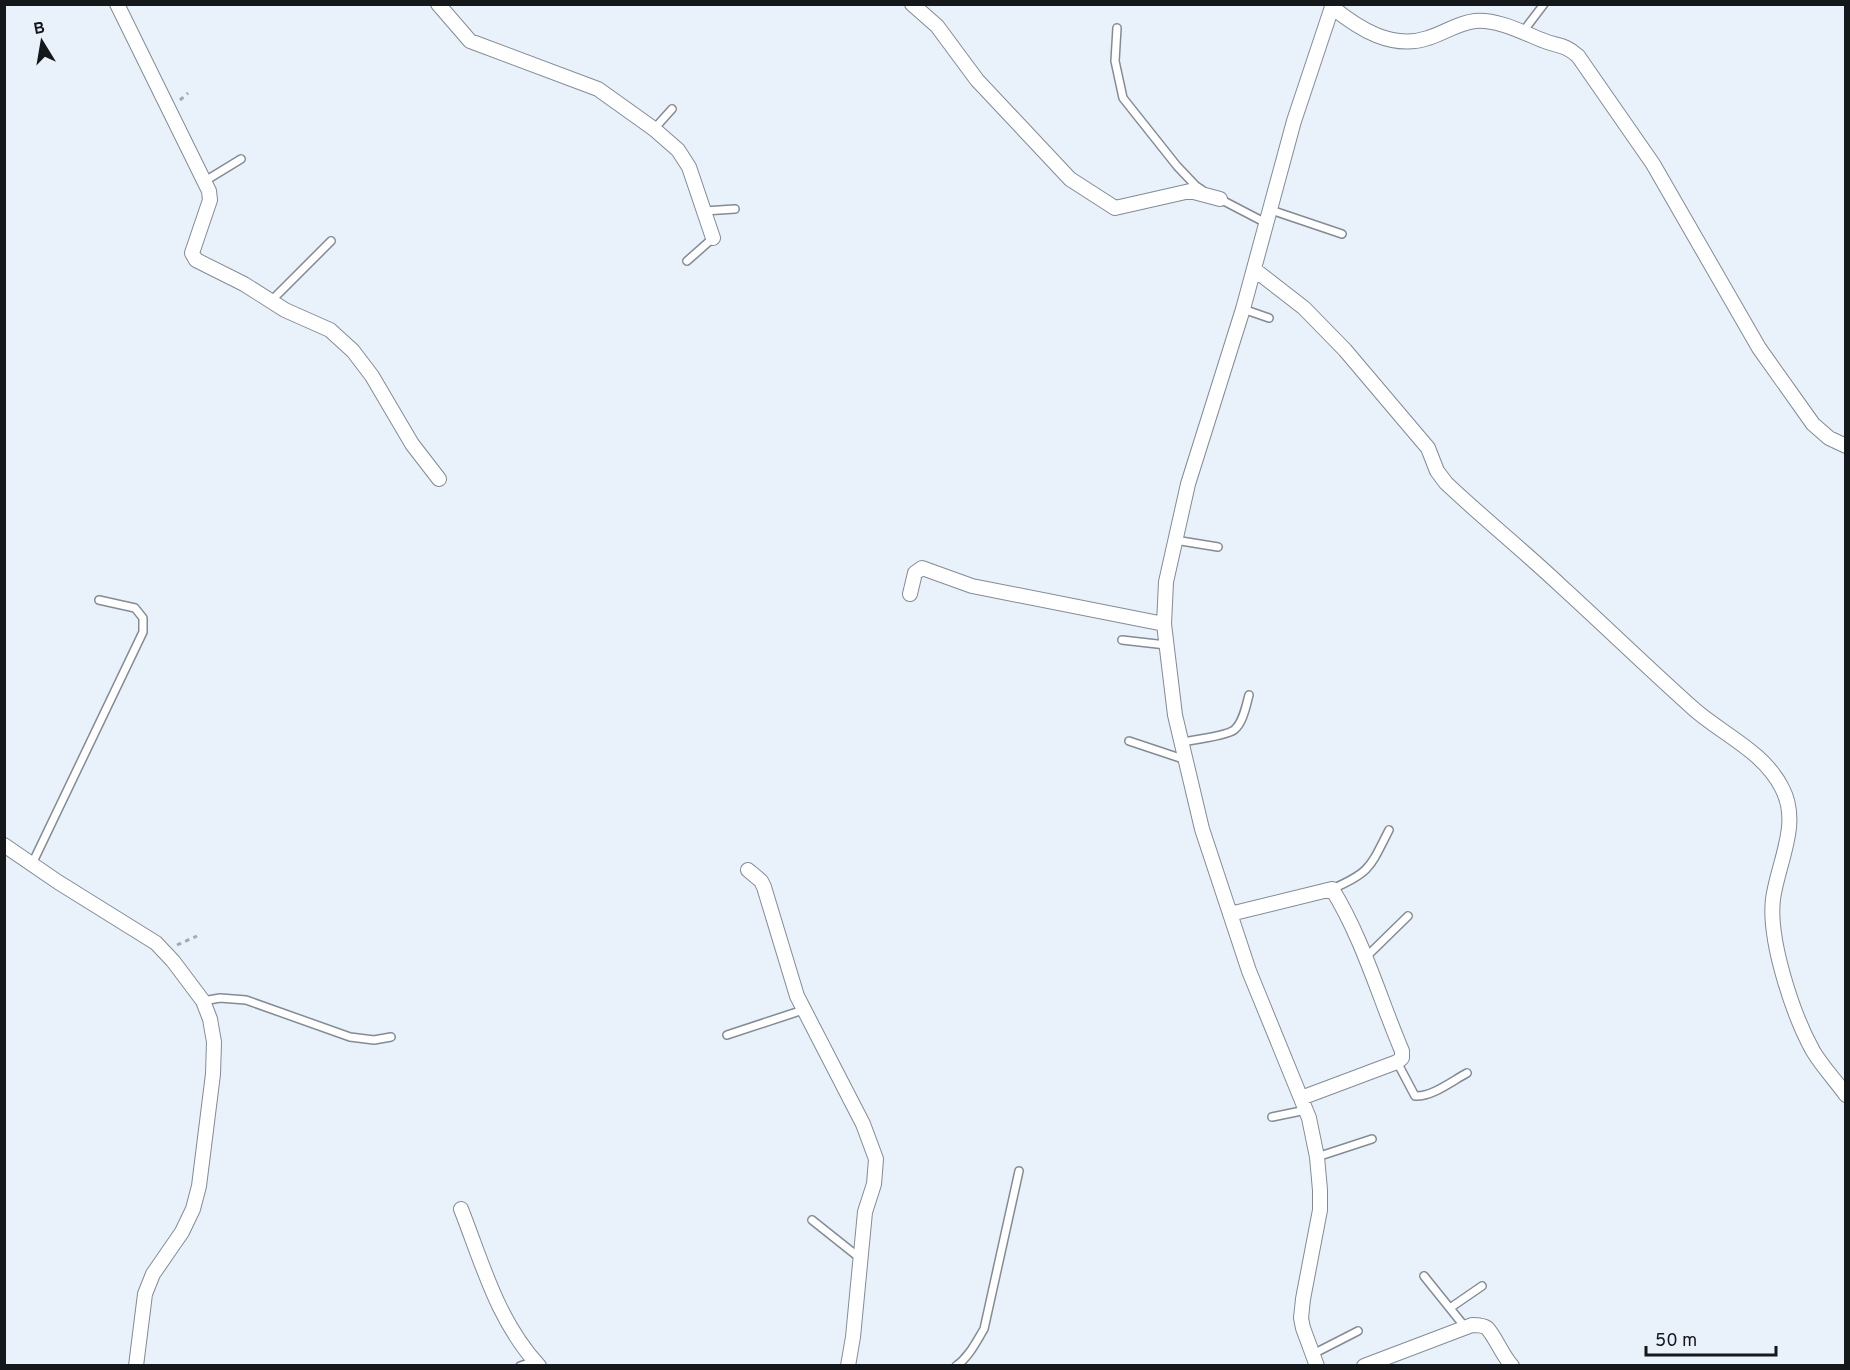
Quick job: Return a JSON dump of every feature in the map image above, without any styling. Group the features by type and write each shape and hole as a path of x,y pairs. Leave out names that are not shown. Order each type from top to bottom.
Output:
{"street":[{"path":"117,4 168,112 205,181 210,200 194,244 192,253 196,260 244,284 285,310 330,330 353,351 372,375 412,444 439,479"},
{"path":"438,4 470,41 598,89 654,129 678,150 690,167 713,238"},
{"path":"912,4 937,26 977,80 1070,179 1115,208 1190,191 1220,199"},
{"path":"1315,1360 1301,1318 1320,1210 1317,1157 1303,1104 1250,971 1202,829 1175,715 1164,624 1166,582 1188,484 1255,270 1294,121 1333,6 1363,29 1393,41 1413,42 1430,38 1455,26 1478,21 1495,23 1548,43 1567,46 1578,56 1653,164 1759,348 1813,424 1829,438 1845,446"},
{"path":"1255,270 1304,308 1345,351 1428,448 1437,471 1446,483 1560,584 1697,712 1769,768 1783,788 1790,824 1773,899 1775,940 1791,1003 1813,1052 1845,1095"},
{"path":"910,594 915,573 922,568 972,586 1164,624"},
{"path":"4,845 156,943 203,1001 210,1019 214,1042 213,1074 199,1186 193,1209 182,1232 153,1274 145,1294 136,1365"},
{"path":"748,870 761,881 764,887 797,996 863,1124 876,1159 874,1184 865,1212 853,1337 848,1365"},
{"path":"1230,914 1332,889 1342,905 1365,958 1402,1051 1402,1058 1397,1062 1303,1104"},
{"path":"461,1209 502,1316 537,1363"},
{"path":"1364,1365 1465,1327 1480,1325 1487,1329 1512,1365"}],"lane":[{"path":"1522,33 1544,4"},
{"path":"1117,28 1115,61 1123,98 1177,166 1196,186 1268,224"},
{"path":"654,129 672,109"},
{"path":"205,181 241,159"},
{"path":"704,211 735,209"},
{"path":"1271,210 1342,234"},
{"path":"687,261 713,238"},
{"path":"271,301 331,241"},
{"path":"1243,309 1269,318"},
{"path":"1175,540 1218,547"},
{"path":"32,864 143,632 143,618 135,608 99,600"},
{"path":"1122,640 1166,645"},
{"path":"1182,742 1232,732 1238,725 1249,695"},
{"path":"1129,741 1186,760"},
{"path":"1332,889 1360,876 1368,869 1389,830"},
{"path":"1365,958 1408,916"},
{"path":"203,1001 220,998 246,1000 350,1037 374,1040 391,1037"},
{"path":"727,1035 803,1010"},
{"path":"1397,1062 1415,1096 1432,1092 1467,1073"},
{"path":"1272,1117 1303,1104"},
{"path":"1317,1157 1372,1139"},
{"path":"956,1365 962,1362 974,1347 984,1329 1019,1171"},
{"path":"812,1220 861,1259"},
{"path":"1424,1276 1465,1327"},
{"path":"1450,1308 1482,1286"},
{"path":"1315,1360 1358,1331"},
{"path":"520,1365 537,1363"}],"path":[{"path":"164,951 197,936"}]}
